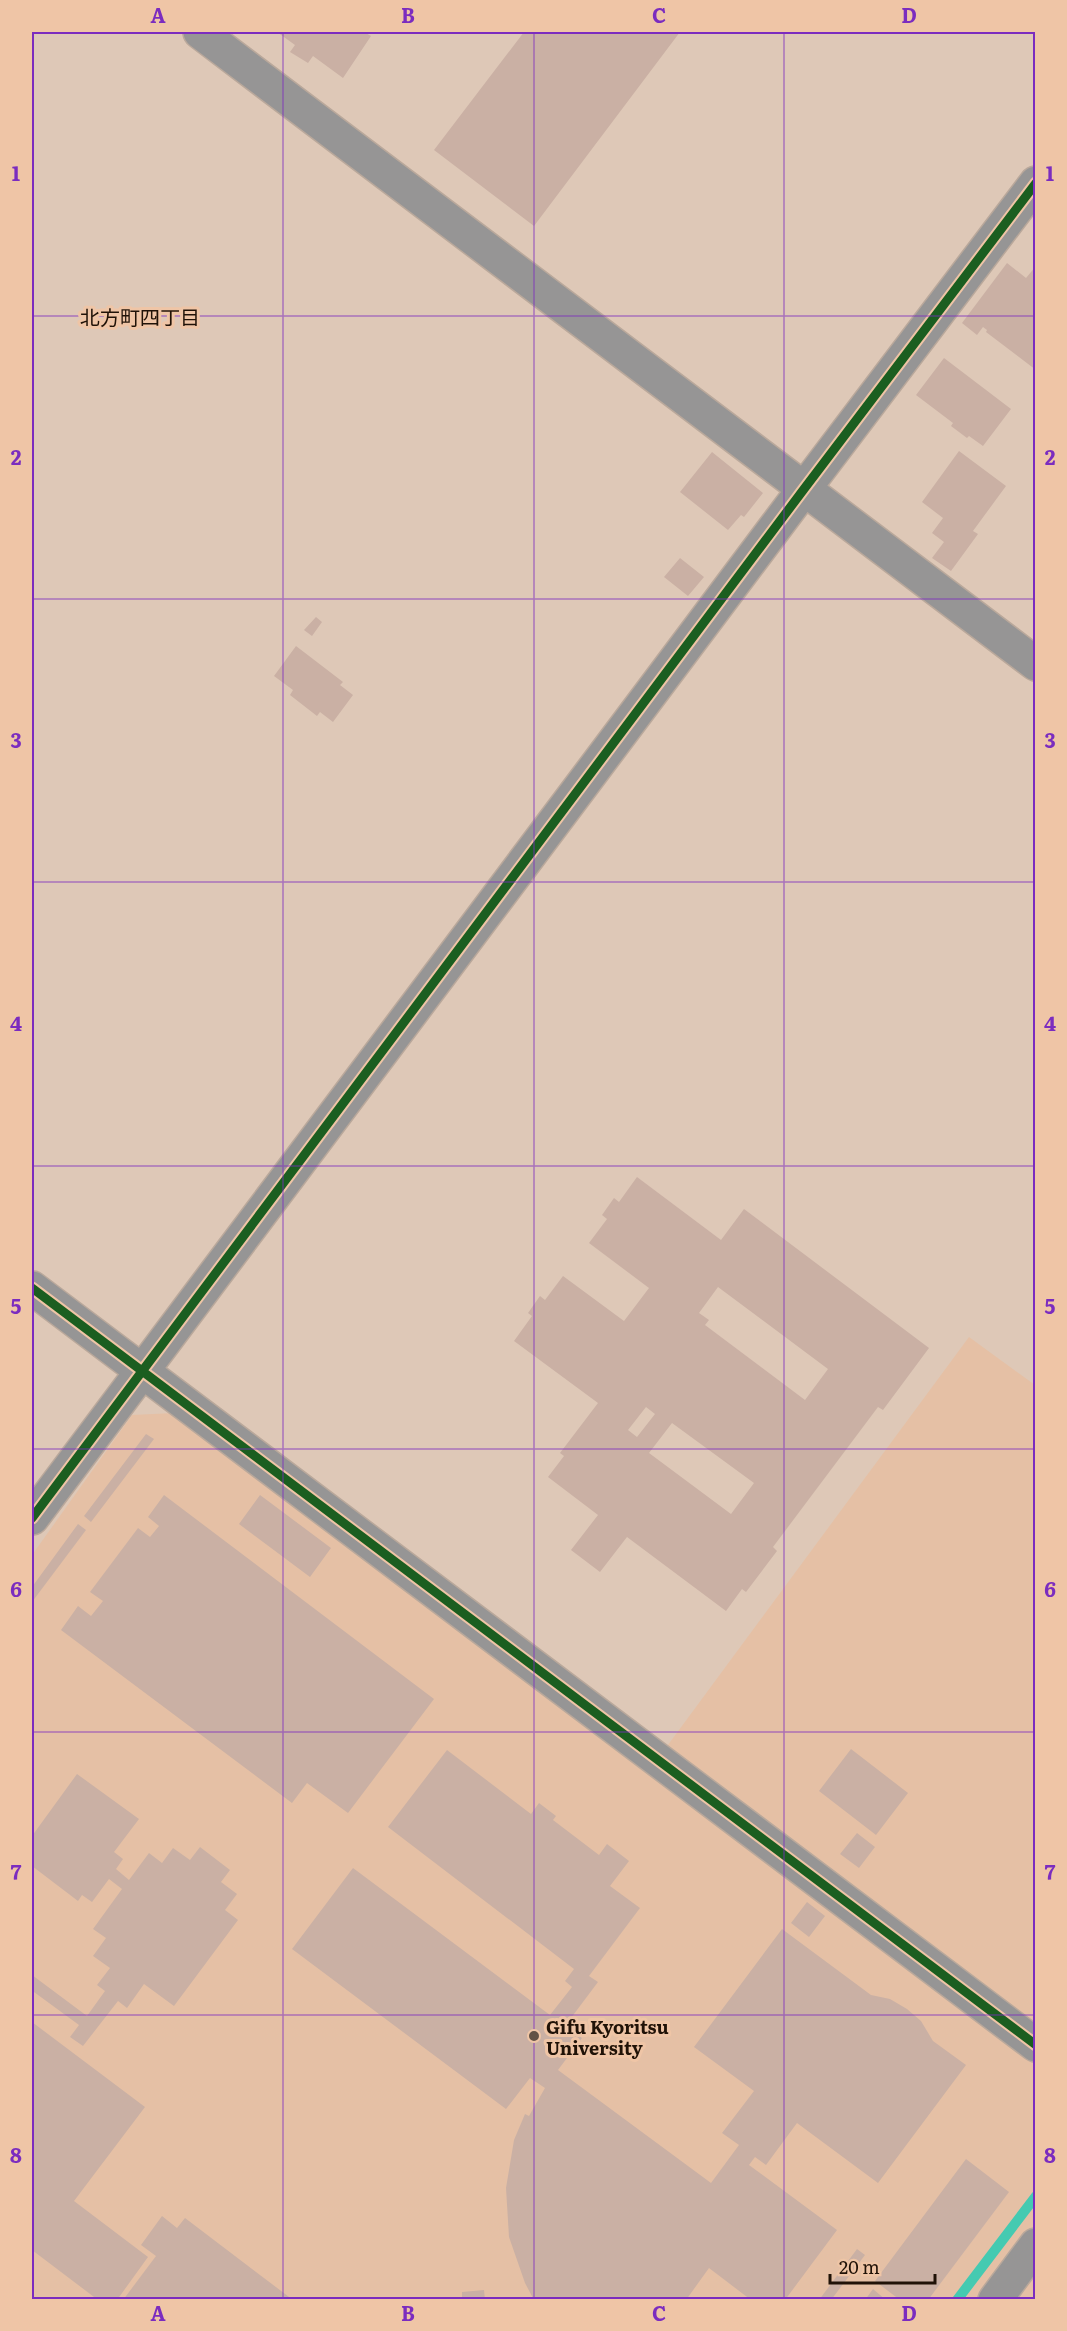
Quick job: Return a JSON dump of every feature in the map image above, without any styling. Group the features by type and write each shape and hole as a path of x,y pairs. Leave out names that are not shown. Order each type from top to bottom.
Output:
{"street":[{"path":"201,32 1035,664"},
{"path":"32,1518 1035,183"},
{"path":"32,1288 1035,2045"},
{"path":"994,2300 1035,2245"}],"shaded area":[{"name":"Gifu Kyoritsu University","path":"969,1337 1035,1385 1035,2299 32,2300 32,1555 132,1415 174,1413 648,1772"}],"building":[{"path":"277,32 364,32 371,36 343,78 313,56 308,63 290,52 295,45"},
{"path":"524,32 680,32 534,226 434,150"},
{"path":"1007,263 1026,278 1036,266 1036,370 986,332 987,330 983,327 977,335 962,323"},
{"path":"944,358 1011,409 983,446 951,426 953,423 916,395"},
{"path":"959,451 1006,486 973,531 978,534 951,571 932,558 944,542 932,533 943,518 922,502"},
{"path":"712,452 763,493 744,517 741,515 728,530 680,492"},
{"path":"680,558 704,577 688,596 664,577"},
{"path":"316,617 322,622 312,636 304,630"},
{"path":"296,646 343,682 340,685 353,695 333,722 320,712 317,716 290,695 293,690 274,676"},
{"path":"637,1177 721,1240 744,1209 929,1348 883,1410 878,1407 773,1547 777,1551 746,1592 742,1589 726,1611 627,1537 600,1572 571,1550 598,1515 548,1477 564,1456 560,1453 598,1403 514,1341 532,1316 528,1313 540,1296 545,1300 563,1276 624,1321 649,1288 589,1243 607,1219 602,1215 614,1198 619,1202","holes":["718,1287 828,1369 805,1400 705,1325 709,1320 699,1313","646,1407 655,1414 637,1437 628,1430","672,1423 754,1483 731,1514 649,1453"]},
{"path":"146,1434 154,1439 91,1522 84,1516"},
{"path":"164,1495 434,1699 348,1813 307,1783 292,1803 61,1630 78,1606 91,1616 103,1601 90,1592 138,1528 150,1537 159,1526 148,1517"},
{"path":"260,1495 331,1548 310,1577 239,1524"},
{"path":"78,1524 86,1530 32,1602 32,1587"},
{"path":"851,1749 908,1793 876,1835 819,1791"},
{"path":"447,1750 531,1814 539,1803 556,1816 553,1820 599,1855 607,1844 629,1861 610,1886 640,1908 589,1976 598,1982 565,2026 582,2038 558,2070 711,2183 739,2145 722,2133 754,2091 694,2047 782,1929 871,1995 890,1999 907,2009 921,2021 933,2041 966,2065 878,2183 797,2123 766,2165 755,2157 749,2165 837,2230 785,2300 751,2300 709,2268 686,2300 534,2300 525,2283 509,2237 506,2188 514,2140 525,2114 529,2116 545,2088 530,2078 506,2109 292,1949 353,1868 550,2015 572,1987 565,1981 574,1969 388,1827"},
{"path":"77,1774 139,1819 114,1852 123,1859 116,1869 129,1880 149,1853 162,1863 173,1848 190,1860 200,1847 230,1870 221,1882 237,1894 225,1910 238,1920 174,2006 144,1984 127,2008 118,2001 83,2046 70,2037 79,2025 34,1992 32,1995 32,1975 87,2016 105,1991 97,1985 110,1968 93,1956 106,1938 93,1929 122,1889 109,1879 92,1902 82,1895 78,1901 32,1866 32,1836"},
{"path":"857,1833 875,1847 859,1868 840,1854"},
{"path":"807,1902 825,1916 809,1937 791,1923"},
{"path":"32,2022 145,2107 74,2201 148,2257 117,2300 98,2300 32,2250"},
{"path":"966,2159 1009,2192 928,2300 900,2300 875,2281"},
{"path":"162,2216 177,2228 185,2218 293,2300 123,2300 156,2256 141,2245"},
{"path":"857,2249 865,2255 831,2300 819,2300"},
{"path":"873,2289 886,2300 865,2300"},
{"path":"484,2290 485,2300 462,2300 462,2292"}],"waterway":[{"path":"957,2300 1036,2196"}],"cycle path":[{"path":"32,1518 1036,183"},
{"path":"32,1288 1036,2045"}],"place":[{"name":"Gifu Kyoritsu University","path":"534,2036"}],"district":[{"name":"北方町四丁目","path":"140,316"}]}
